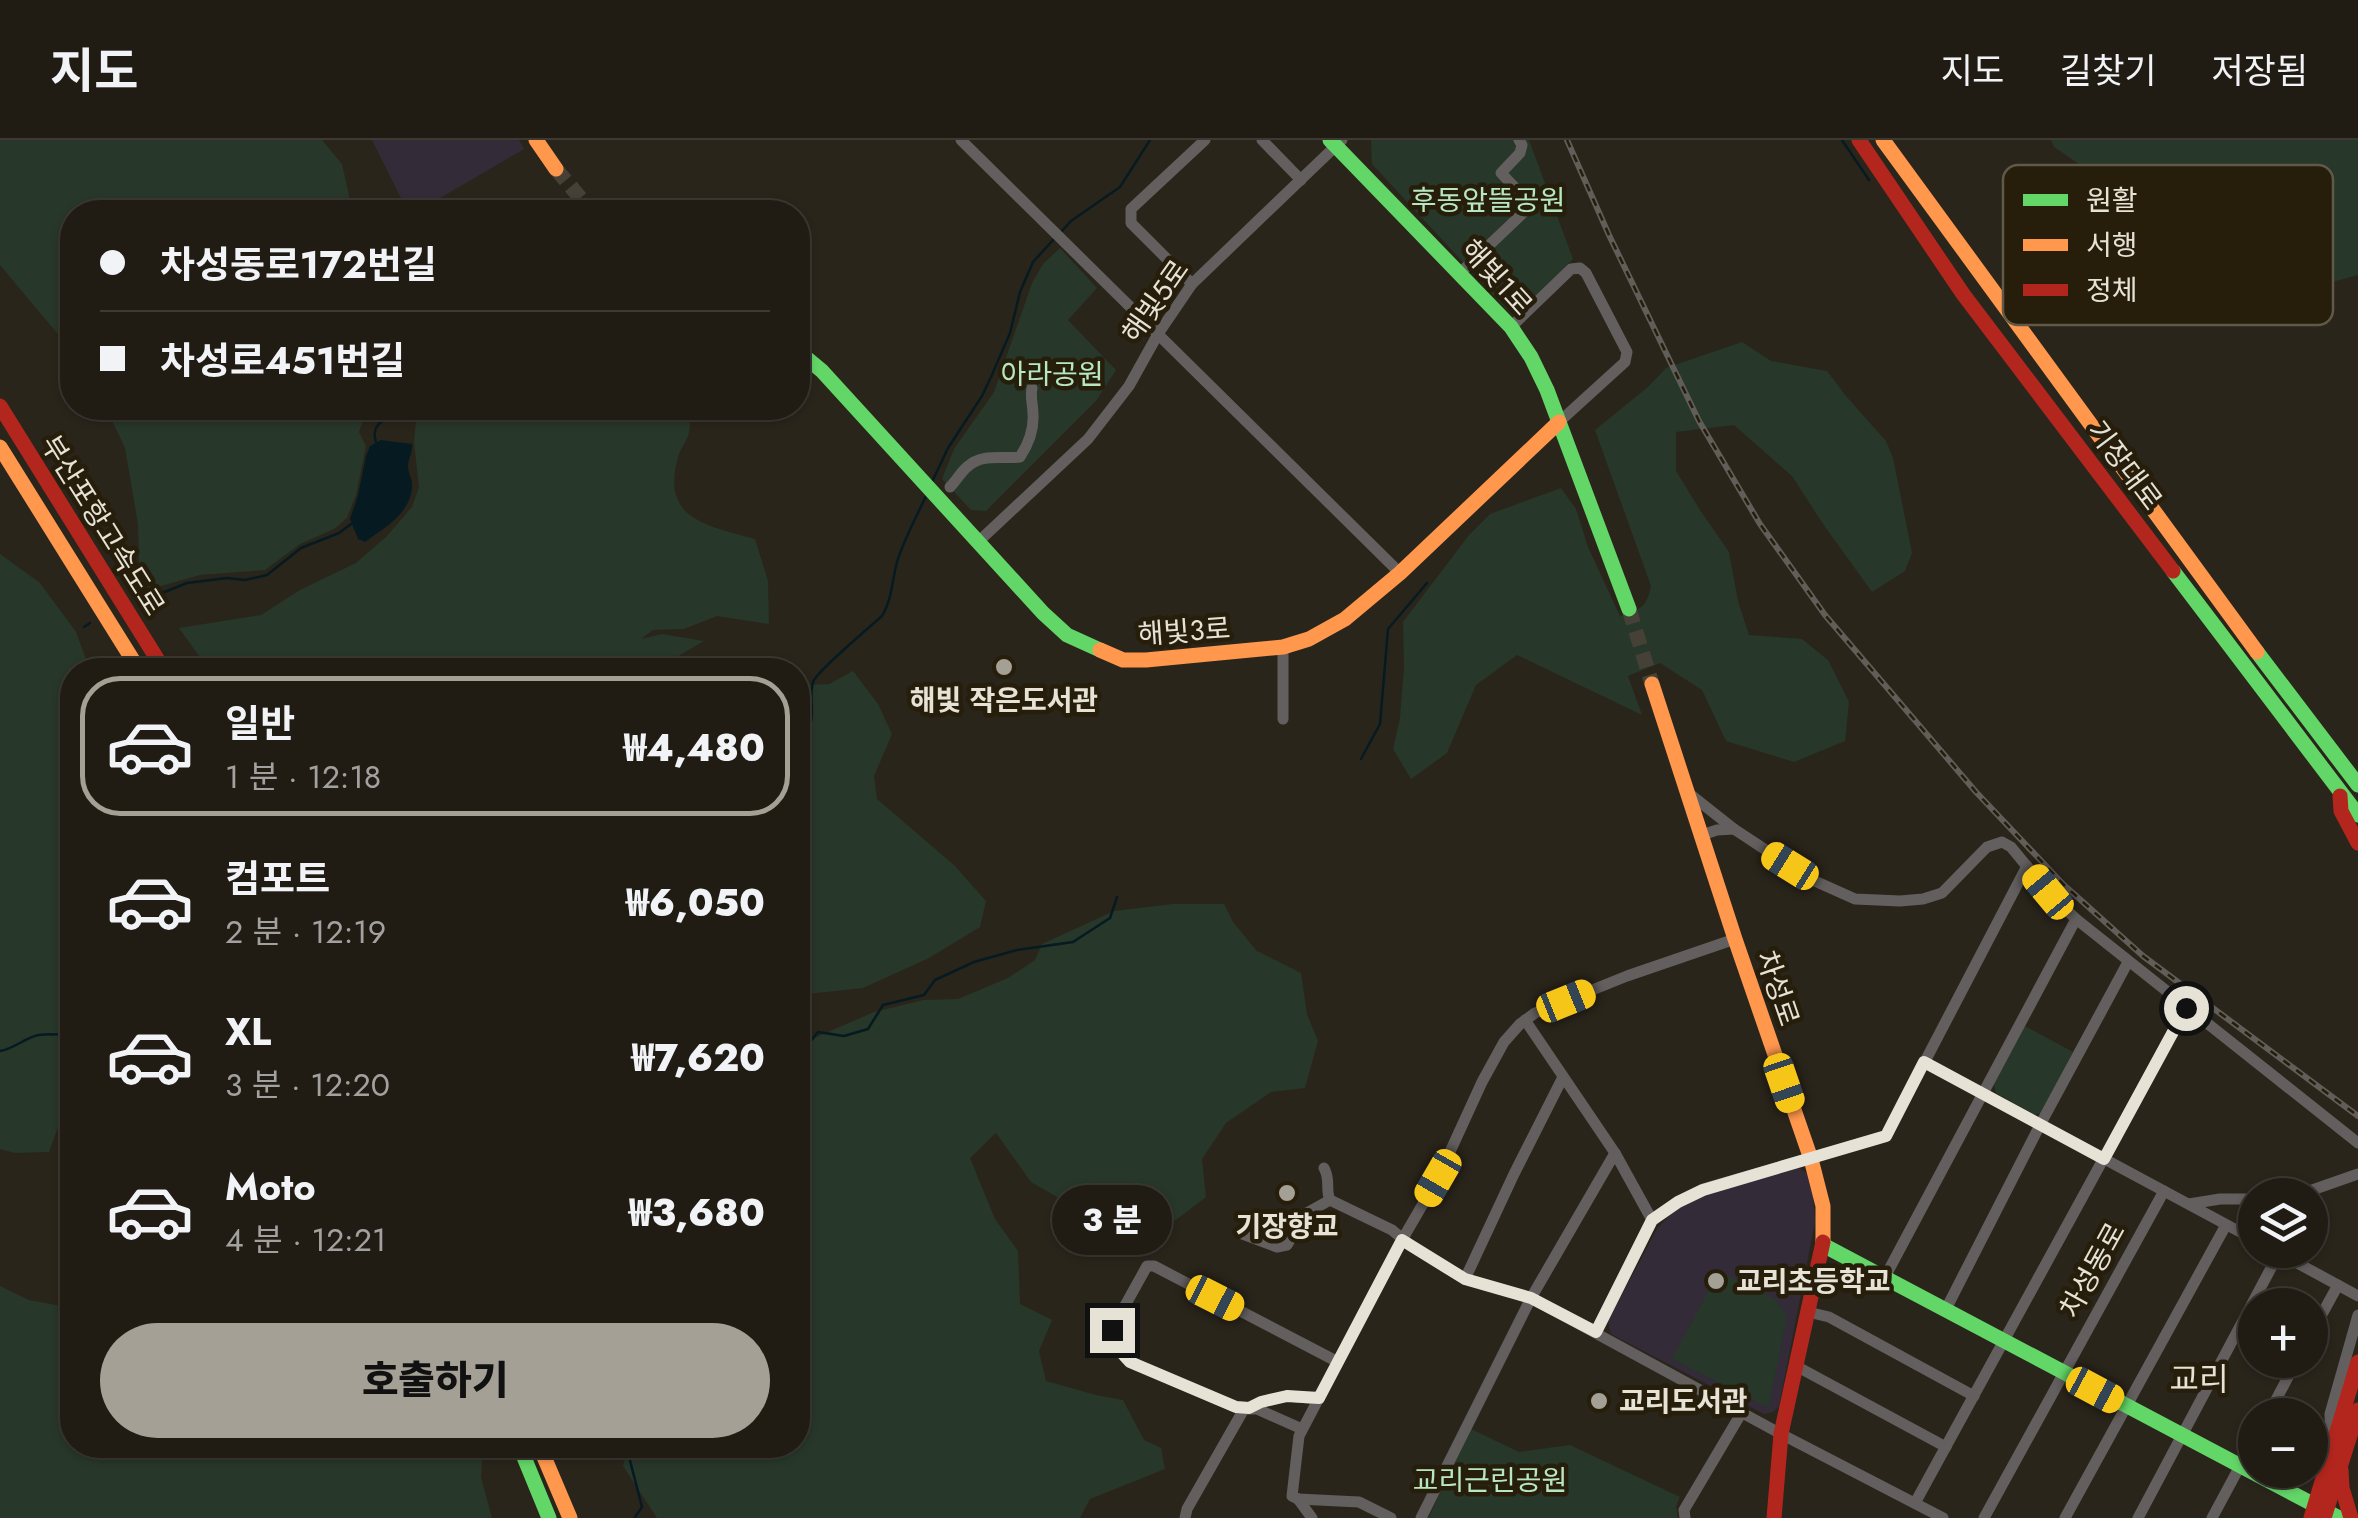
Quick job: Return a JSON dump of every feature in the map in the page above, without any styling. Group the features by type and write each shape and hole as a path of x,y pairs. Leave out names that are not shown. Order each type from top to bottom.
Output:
{"main road":[{"name":"기장대로","path":"1859,140 1964,294 2358,815"},
{"name":"기장대로","path":"1883,140 2003,304"},
{"path":"541,142 556,169"},
{"name":"해빛1로","path":"1336,142 1511,327 1531,357 1559,422"},
{"name":"기장대로","path":"2018,325 2358,785"},
{"name":"해빛3로","path":"810,361 919,479 942,492 978,542 1042,613 1067,636 1123,660 1283,647 1310,639 1345,619 1400,574 1559,422"},
{"name":"부산포항고속도로","path":"0,406 157,658"},
{"path":"1559,422 1629,610"},
{"name":"부산포항고속도로","path":"0,447 132,658"},
{"name":"차성로","path":"1652,684 1811,1159 1823,1206 1823,1244 1781,1434 1774,1518"},
{"path":"2339,790 2341,811 2358,843"},
{"path":"1823,1244 2238,1466"},
{"path":"2323,1514 2334,1444 2358,1362"},
{"path":"2323,1514 2358,1410"},
{"path":"524,1458 549,1518"},
{"path":"545,1458 570,1518"},
{"path":"2340,1466 2351,1518"},
{"path":"2277,1488 2323,1514"}],"street":[{"path":"961,140 1400,574"},
{"path":"1192,284 1131,223 1130,216 1131,209 1205,140"},
{"path":"1262,140 1301,180"},
{"path":"1460,272 1524,212 1524,197 1502,173 1520,153 1519,140"},
{"name":"해빛5로","path":"978,542 1088,439 1129,386 1192,284 1336,142"},
{"path":"1511,327 1571,270 1580,268 1586,273 1627,352 1625,362 1559,422"},
{"path":"1021,455 1032,430 1032,388"},
{"path":"1021,455 1030,466"},
{"path":"942,492 978,460 1021,455"},
{"path":"1283,647 1283,719"},
{"path":"1686,790 1734,830 1808,878 1855,899 1911,900 1942,893 1987,847 2002,842 2012,848 2076,920 2358,1143"},
{"path":"1702,836 1717,830 1734,830"},
{"path":"1596,1332 1652,1220 1678,1202 1703,1190 1886,1136 2027,866"},
{"path":"1885,1278 2076,920"},
{"path":"1391,1518 1358,1502 1292,1496 1297,1444 1438,1178 1504,1042 1535,1014 1627,976 1735,939"},
{"path":"1946,1309 2128,962"},
{"path":"1915,1503 2186,1008"},
{"path":"1525,1020 1615,1154 1652,1220"},
{"path":"1924,1062 2238,1231"},
{"path":"1465,1279 1563,1077"},
{"path":"1421,1518 1531,1298 1615,1154"},
{"path":"1324,1168 1330,1180 1330,1200 1392,1230 1465,1279 1531,1298 1944,1518"},
{"path":"2328,1184 2358,1174"},
{"name":"차성동로","path":"1984,1518 2164,1191"},
{"path":"1240,1233 1277,1247 1287,1245 1305,1214 1330,1200"},
{"path":"2188,1204 2238,1200"},
{"path":"2065,1518 2226,1225"},
{"path":"1302,1430 1249,1408 1226,1404 1130,1362 1120,1352 1112,1330 1147,1266 1154,1266 1338,1362"},
{"path":"2138,1518 2268,1268"},
{"path":"2306,1268 2358,1296"},
{"path":"2328,1303 2338,1285"},
{"path":"1808,1312 1829,1316 1974,1396"},
{"path":"2334,1444 2329,1433 2330,1414 2358,1314"},
{"path":"1796,1366 1946,1447"},
{"path":"1185,1518 1244,1409 1287,1396 1319,1398"},
{"path":"1685,1518 1684,1510 1742,1412"},
{"path":"2212,1518 2238,1471"},
{"path":"1298,1499 1312,1518"}],"shaded area":[{"path":"372,140 519,140 524,149 437,200 402,200"},
{"name":"교리초등학교","path":"1795,1166 1807,1173 1815,1222 1779,1406 1764,1414 1611,1334 1608,1321 1657,1229 1678,1206"}],"green space":[{"path":"0,140 322,140 342,164 350,200 60,200 60,337 0,265"},
{"name":"후동앞뜰공원","path":"1371,140 1529,140 1573,259 1514,317 1372,164"},
{"path":"2051,140 2358,140 2358,275 2333,282 2333,165 2080,165 2054,147"},
{"name":"아라공원","path":"1060,248 1097,288 1068,320 1116,370 1096,401 986,511 971,510 942,479 954,449 994,392 1032,283 1043,264"},
{"path":"1742,342 1771,361 1827,371 1886,441 1893,458 1912,553 1905,571 1872,592 1792,476 1734,425 1676,432 1676,471 1729,552 1749,635 1802,639 1828,660 1849,702 1845,741 1794,762 1726,741 1702,690 1660,663 1628,676 1642,715 1517,655 1476,685 1447,753 1411,779 1393,749 1404,668 1403,622 1469,535 1490,514 1561,488 1576,509 1588,547 1620,616 1641,607 1651,586 1595,430 1666,368"},
{"path":"112,420 363,420 359,432 366,446 356,495 347,518 334,529 300,544 265,570 200,575 140,592 138,524 125,448"},
{"path":"416,420 689,420 690,429 674,476 675,493 691,516 755,539 768,581 769,624 717,616 684,629 653,630 641,639 662,634 704,641 678,658 200,658 179,628 261,615 300,590 356,563 387,536 412,507 419,487 414,443"},
{"path":"0,554 40,583 76,632 86,658 60,658 60,1122 49,1152 15,1153 0,1149"},
{"path":"853,671 878,704 892,734 874,776 877,799 955,866 986,901 980,927 929,958 863,988 810,994 810,685 829,684"},
{"path":"1173,904 1224,904 1257,951 1301,973 1307,1014 1318,1041 1305,1088 1271,1092 1226,1123 1202,1159 1206,1197 1176,1220 1137,1223 1081,1211 1031,1182 996,1133 970,1158 995,1219 1018,1251 1020,1304 1052,1320 1039,1351 1046,1381 1123,1400 1144,1440 1161,1448 1165,1469 1090,1499 1080,1518 657,1518 623,1466 625,1458 810,1458 810,1040 874,1012 923,1000 958,999 1008,978 1035,960 1042,944 1114,911"},
{"path":"2025,1026 2073,1052 2041,1113 2035,1115 1996,1093 1994,1084"},
{"path":"1719,1271 1775,1299 1787,1316 1766,1407 1672,1359"},
{"path":"0,1286 29,1300 60,1306 60,1458 482,1458 481,1477 492,1518 0,1518"},
{"name":"교리근린공원","path":"1471,1429 1519,1452 1570,1445 1680,1497 1676,1506 1678,1518 1428,1518"}],"water":[{"path":"381,440 412,444 408,467 411,493 396,518 365,542 358,539 350,519 366,456 370,446"}],"waterway":[{"path":"1060,233 1120,187 1150,140"},
{"path":"1842,140 1869,180"},
{"path":"931,484 991,377 1033,262 1054,239"},
{"path":"376,442 375,430 384,420"},
{"path":"810,724 813,682 882,616 900,553 926,496"},
{"path":"147,599 187,583 267,575 301,548 351,524"},
{"path":"1361,759 1380,724 1388,629 1427,583"},
{"path":"84,627 90,623"},
{"path":"810,1042 818,1032 844,1036 868,1029 883,1005 924,995 935,980 974,962 1017,950 1073,942 1110,918 1117,897"},
{"path":"0,1051 34,1036 60,1034"},
{"path":"629,1458 642,1507 635,1517"}],"tunnel":[{"path":"556,169 582,200"},
{"path":"1629,609 1652,684"}],"railway":[{"path":"1567,140 1699,421 1760,524 1825,615 1976,792 2064,885 2143,956 2358,1116"}],"traffic: fast":[{"path":"1330,140 1511,327 1531,357 1629,609"},
{"path":"810,361 1043,613 1067,635 1100,650"},
{"path":"2173,571 2358,815"},
{"path":"2257,652 2358,785"},
{"path":"1823,1245 2339,1518"},
{"path":"524,1458 549,1518"}],"traffic: slow":[{"path":"536,140 556,169"},
{"path":"1883,140 2003,304"},
{"path":"2018,325 2257,652"},
{"path":"1100,650 1123,660 1146,660 1283,647 1309,639 1345,619 1400,573 1559,422"},
{"path":"0,447 132,658"},
{"path":"1652,684 1811,1159 1823,1206 1823,1242"},
{"path":"545,1458 570,1518"}],"traffic: jam":[{"path":"1859,140 1963,294 2173,571"},
{"path":"0,406 157,658"},
{"path":"2340,796 2341,811 2358,843"},
{"path":"1774,1518 1781,1434 1823,1242"},
{"path":"2311,1518 2358,1362"},
{"path":"2324,1518 2358,1410"},
{"path":"2341,1470 2351,1518"}],"place":[{"name":"해빛 작은도서관","path":"1004,667"},
{"name":"기장향교","path":"1287,1193"},
{"name":"교리초등학교","path":"1716,1281"},
{"name":"교리도서관","path":"1599,1401"}],"district":[{"name":"교리","path":"2199,1379"}],"route":[{"path":"1112,1330 1120,1352 1130,1362 1226,1404 1249,1408 1287,1396 1319,1398 1402,1240 1465,1279 1531,1298 1596,1332 1652,1220 1703,1190 1886,1136 1924,1062 2104,1159 2186,1008"}]}
